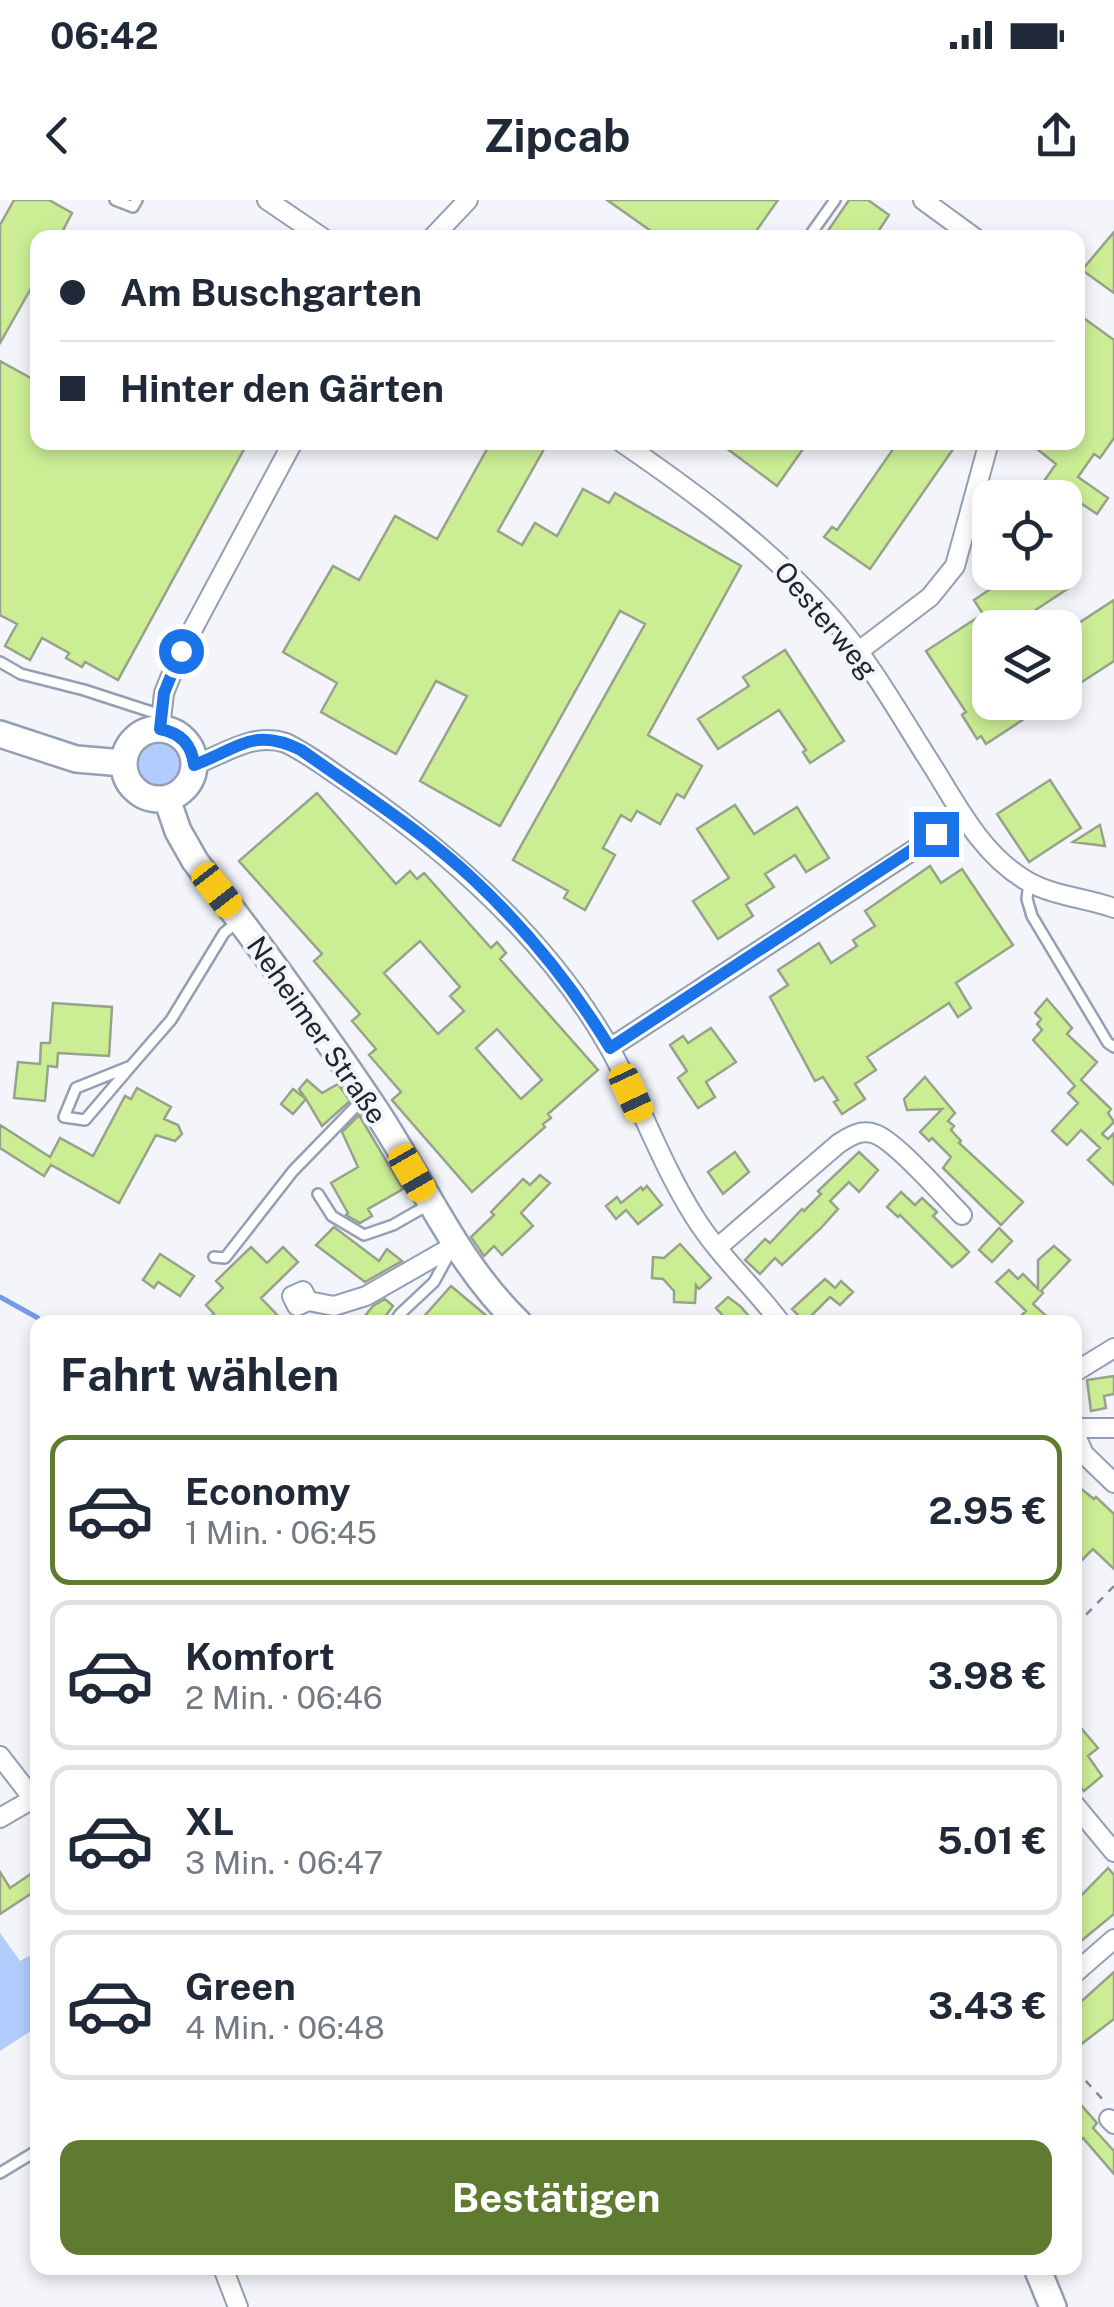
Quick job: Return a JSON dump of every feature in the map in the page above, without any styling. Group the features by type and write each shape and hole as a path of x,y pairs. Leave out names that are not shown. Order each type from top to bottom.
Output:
{"main road":[{"path":"160,722 184,740 194,765 183,790 167,799 140,794 128,781 124,763 135,738 160,722"},
{"path":"0,734 76,759 124,763"},
{"name":"Neheimer Straße","path":"167,799 178,831 195,861 366,1096 454,1246 511,1315"},
{"path":"1040,2275 1053,2307"}],"street":[{"path":"267,200 311,230"},
{"path":"440,230 468,200"},
{"path":"923,200 965,230"},
{"path":"160,722 164,693 188,637 289,450"},
{"name":"Oesterweg","path":"634,450 769,553 859,651 964,817 993,855 1029,882 1114,908"},
{"path":"859,651 930,597 955,566 987,450"},
{"path":"194,765 262,738 286,742 401,820 474,880 527,936 585,1007 610,1048 675,1185 717,1248 774,1315"},
{"path":"610,1048 964,817"},
{"path":"717,1248 838,1144 860,1133 871,1133 888,1142 962,1215"},
{"path":"308,1301 334,1306 366,1296 454,1246"},
{"path":"1082,1368 1114,1348"},
{"path":"1082,1430 1114,1428"},
{"path":"1082,1449 1114,1482"},
{"path":"0,1756 30,1793"},
{"path":"0,1818 30,1803"},
{"path":"1082,1813 1114,1852"},
{"path":"1082,1968 1114,1939"},
{"path":"225,2275 238,2307"}],"lane":[{"path":"114,200 133,207 137,200"},
{"path":"814,230 835,200"},
{"path":"0,662 21,674 84,690 160,722"},
{"path":"1029,882 1032,916 1114,1047"},
{"name":"Neheimer Straße","path":"132,1066 76,1088 64,1116 85,1120 132,1066 170,1020 224,933 240,919"},
{"path":"214,1258 225,1258 294,1172 366,1096"},
{"path":"318,1194 332,1216 364,1235 393,1225 430,1204"},
{"path":"399,1315 434,1282 454,1246"},
{"path":"0,2173 30,2155"}],"path":[{"path":"1082,1619 1114,1586"},
{"path":"1082,2077 1105,2102 1112,2122"}],"shaded area":[{"path":"159,740 176,748 184,765 176,782 159,790 142,782 134,765 142,748"},
{"path":"0,1933 20,1961 30,1955 30,2032 0,2051"}],"building":[{"path":"14,200 49,200 72,213 63,230 30,230 30,290 0,343 0,225"},
{"path":"607,200 778,200 757,230 650,230"},
{"path":"849,200 868,200 889,215 879,230 828,230"},
{"path":"1114,232 1114,293 1085,272 1085,266"},
{"path":"1085,319 1114,340 1114,438 1100,458 1094,454 1078,477 1108,498 1097,514 1082,504 1082,480 1045,480 1056,464 1038,450 1085,450"},
{"path":"0,361 30,378 30,450 244,450 118,680 85,662 82,667 66,658 69,653 42,638 30,660 5,646 17,624 0,615"},
{"path":"487,450 544,450 498,531 522,545 535,523 557,536 583,489 609,503 615,493 741,566 648,735 702,766 684,798 677,794 660,824 637,811 631,821 621,815 603,848 615,855 585,910 564,898 568,891 513,860 645,624 620,611 500,826 420,781 467,696 436,681 396,754 321,712 337,683 283,652 333,566 359,580 395,516 437,539"},
{"path":"729,450 802,450 777,486"},
{"path":"892,450 952,450 870,569 824,537 832,527 837,530"},
{"path":"989,590 1066,590 1036,610 980,610 974,600"},
{"path":"1114,600 1114,661 1082,682 1082,621"},
{"path":"972,621 972,720 1023,720 986,744 981,736 977,739 962,715 966,712 926,651"},
{"path":"785,650 844,741 810,763 803,752 806,750 779,710 718,749 698,719 749,686 743,677"},
{"path":"1050,780 1081,828 1029,862 997,814"},
{"path":"317,793 396,884 410,871 417,879 424,873 491,948 497,942 506,953 500,959 598,1070 548,1114 551,1118 543,1124 545,1127 472,1192 392,1100 401,1092 369,1055 376,1049 352,1021 360,1014 314,961 322,954 239,861","holes":["420,941 460,987 450,996 464,1011 438,1034 384,973","497,1029 542,1080 521,1099 476,1048"]},
{"path":"735,805 754,834 797,807 829,858 806,872 795,855 765,874 774,887 746,905 753,916 718,939 693,901 729,878 697,829"},
{"path":"1100,825 1105,846 1073,842"},
{"path":"930,866 941,883 962,869 1013,945 956,983 971,1008 958,1017 949,1003 867,1057 876,1070 855,1084 865,1099 842,1114 823,1077 815,1081 770,997 788,985 778,970 819,943 831,963 857,946 853,940 875,926 865,911"},
{"path":"1047,999 1072,1028 1067,1034 1097,1062 1081,1080 1111,1109 1108,1113 1114,1122 1102,1134 1108,1139 1114,1133 1114,1185 1088,1160 1100,1148 1081,1130 1067,1145 1052,1131 1078,1103 1068,1093 1075,1086 1033,1040 1042,1030 1037,1024 1041,1019 1035,1013"},
{"path":"53,1003 112,1007 109,1056 58,1053 57,1067 48,1066 45,1101 14,1098 18,1062 40,1064 41,1043 50,1043"},
{"path":"711,1028 736,1062 706,1082 715,1097 698,1108 678,1078 687,1071 670,1045 683,1036 688,1043"},
{"path":"925,1077 955,1113 948,1121 954,1126 951,1130 959,1143 1023,1202 1001,1225 943,1168 951,1157 920,1132 942,1109 907,1110 904,1099"},
{"path":"307,1080 322,1093 338,1084 350,1101 322,1126 299,1089"},
{"path":"137,1088 171,1107 164,1119 178,1125 182,1134 175,1141 156,1135 119,1203 51,1165 44,1176 0,1148 0,1125 50,1157 60,1138 93,1156 125,1096 131,1099"},
{"path":"293,1089 306,1099 293,1114 281,1104"},
{"path":"359,1115 403,1189 368,1209 372,1216 360,1223 346,1215 331,1183 358,1167 342,1132"},
{"path":"735,1152 749,1172 723,1194 708,1172"},
{"path":"859,1152 878,1170 859,1192 849,1182 830,1201 838,1209 821,1228 782,1265 775,1258 760,1274 745,1260 765,1239 770,1243 804,1211 821,1194 818,1191"},
{"path":"540,1175 550,1183 521,1213 533,1226 502,1255 494,1246 484,1256 471,1237 523,1179 530,1185"},
{"path":"647,1186 662,1205 638,1224 626,1210 616,1219 606,1206 617,1197 621,1203"},
{"path":"901,1192 915,1205 922,1198 937,1212 933,1216 969,1252 952,1267 887,1207"},
{"path":"334,1227 379,1261 387,1249 402,1261 365,1282 316,1245"},
{"path":"999,1228 1012,1241 992,1262 979,1250"},
{"path":"680,1244 711,1278 699,1289 696,1285 695,1303 674,1302 674,1291 663,1279 652,1278 653,1257 664,1258"},
{"path":"1054,1246 1070,1260 1033,1304 1045,1315 1022,1315 1026,1311 996,1282 1009,1270 1018,1279 1023,1274 1038,1289 1038,1260"},
{"path":"251,1247 267,1263 283,1247 298,1262 261,1298 277,1315 213,1315 206,1305 223,1288 216,1281"},
{"path":"160,1254 194,1276 180,1296 158,1282 154,1288 143,1280"},
{"path":"825,1279 835,1288 841,1281 853,1292 840,1305 830,1297 812,1315 798,1315 792,1309"},
{"path":"451,1286 486,1315 425,1315"},
{"path":"728,1297 748,1315 722,1315 716,1308"},
{"path":"385,1299 393,1306 386,1315 366,1315"},
{"path":"1114,1376 1114,1394 1104,1396 1106,1408 1091,1411 1087,1380"},
{"path":"1082,1490 1114,1514 1114,1569 1093,1549 1082,1560"},
{"path":"1082,1729 1098,1748 1088,1756 1102,1776 1084,1791"},
{"path":"1108,1868 1114,1875 1114,1914 1082,1940 1082,1895"},
{"path":"0,1872 10,1888 30,1874 30,1894 0,1914"},
{"path":"1114,1972 1114,2019 1082,2044 1082,2001"},
{"path":"1082,2106 1097,2123 1093,2128 1114,2151 1114,2174 1083,2138"}],"waterway":[{"path":"0,1297 33,1315"}],"route":[{"path":"181,651 164,693 160,729 184,740 194,765 262,738 273,738 301,750 401,820 474,880 527,936 585,1007 610,1048 936,834"}]}
